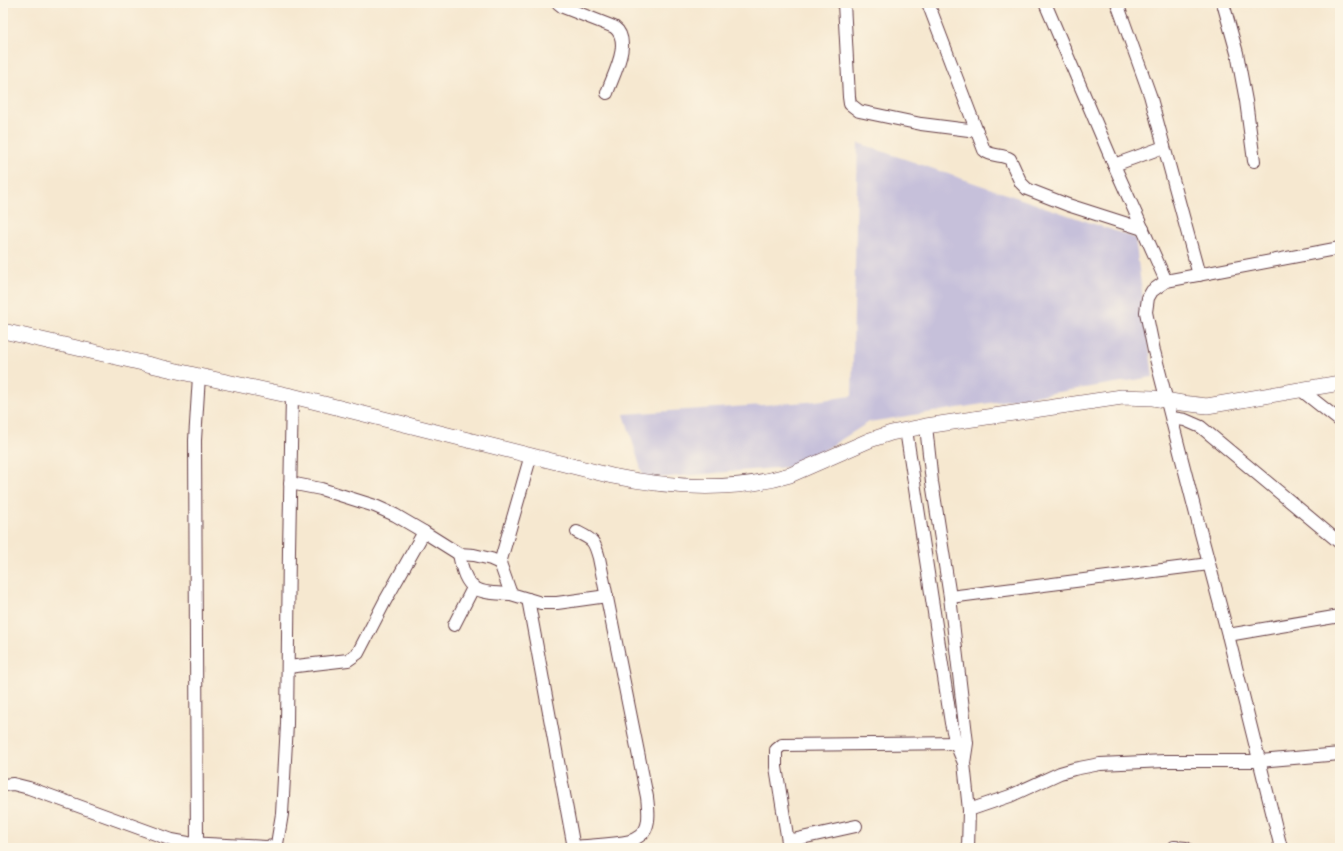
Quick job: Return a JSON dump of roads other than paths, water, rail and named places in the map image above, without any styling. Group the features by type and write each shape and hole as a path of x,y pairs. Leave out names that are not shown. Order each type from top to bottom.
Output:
{"street":[{"path":"558,3 563,7 614,27 620,33 623,50 607,93"},
{"path":"844,3 849,97 852,106 859,111 922,124 977,131"},
{"path":"928,3 984,150 987,153 1010,159 1021,183 1028,189 1068,205 1143,229"},
{"path":"1045,3 1114,165 1166,281"},
{"path":"1117,3 1150,95 1199,275"},
{"path":"1223,3 1237,53 1246,101 1254,161"},
{"path":"1114,165 1164,147"},
{"path":"1281,848 1228,635 1198,526 1168,401 1154,351 1146,312 1148,298 1152,291 1166,281 1340,248"},
{"path":"3,331 292,396 612,476 680,486 738,486 759,483 790,475 870,440 906,430 1047,407 1122,397 1138,397 1207,406 1340,383"},
{"path":"197,844 195,440 199,376"},
{"path":"1301,390 1340,421"},
{"path":"3,785 13,784 29,788 132,825 178,845 197,844 266,847 275,846 277,844 282,814 287,724 292,396"},
{"path":"1172,418 1185,420 1200,427 1340,543"},
{"path":"926,426 933,490 950,597 969,810 968,848"},
{"path":"906,430 952,723 962,743"},
{"path":"511,594 500,563 531,455"},
{"path":"290,483 321,489 375,506 395,515 459,554 474,555 500,563"},
{"path":"288,666 348,660 358,653 424,532"},
{"path":"528,599 574,848 631,841 645,831 648,823 647,797 607,596 595,544 590,539 577,532"},
{"path":"459,554 464,574 473,588 489,593 511,594 541,603 557,603 607,596"},
{"path":"950,597 1209,564"},
{"path":"454,625 473,588"},
{"path":"1228,635 1340,616"},
{"path":"856,826 788,844 776,767 776,750 782,745 962,743"},
{"path":"969,810 1010,796 1060,773 1100,764 1165,761 1260,761 1340,754"},
{"path":"1174,847 1186,848"}]}
